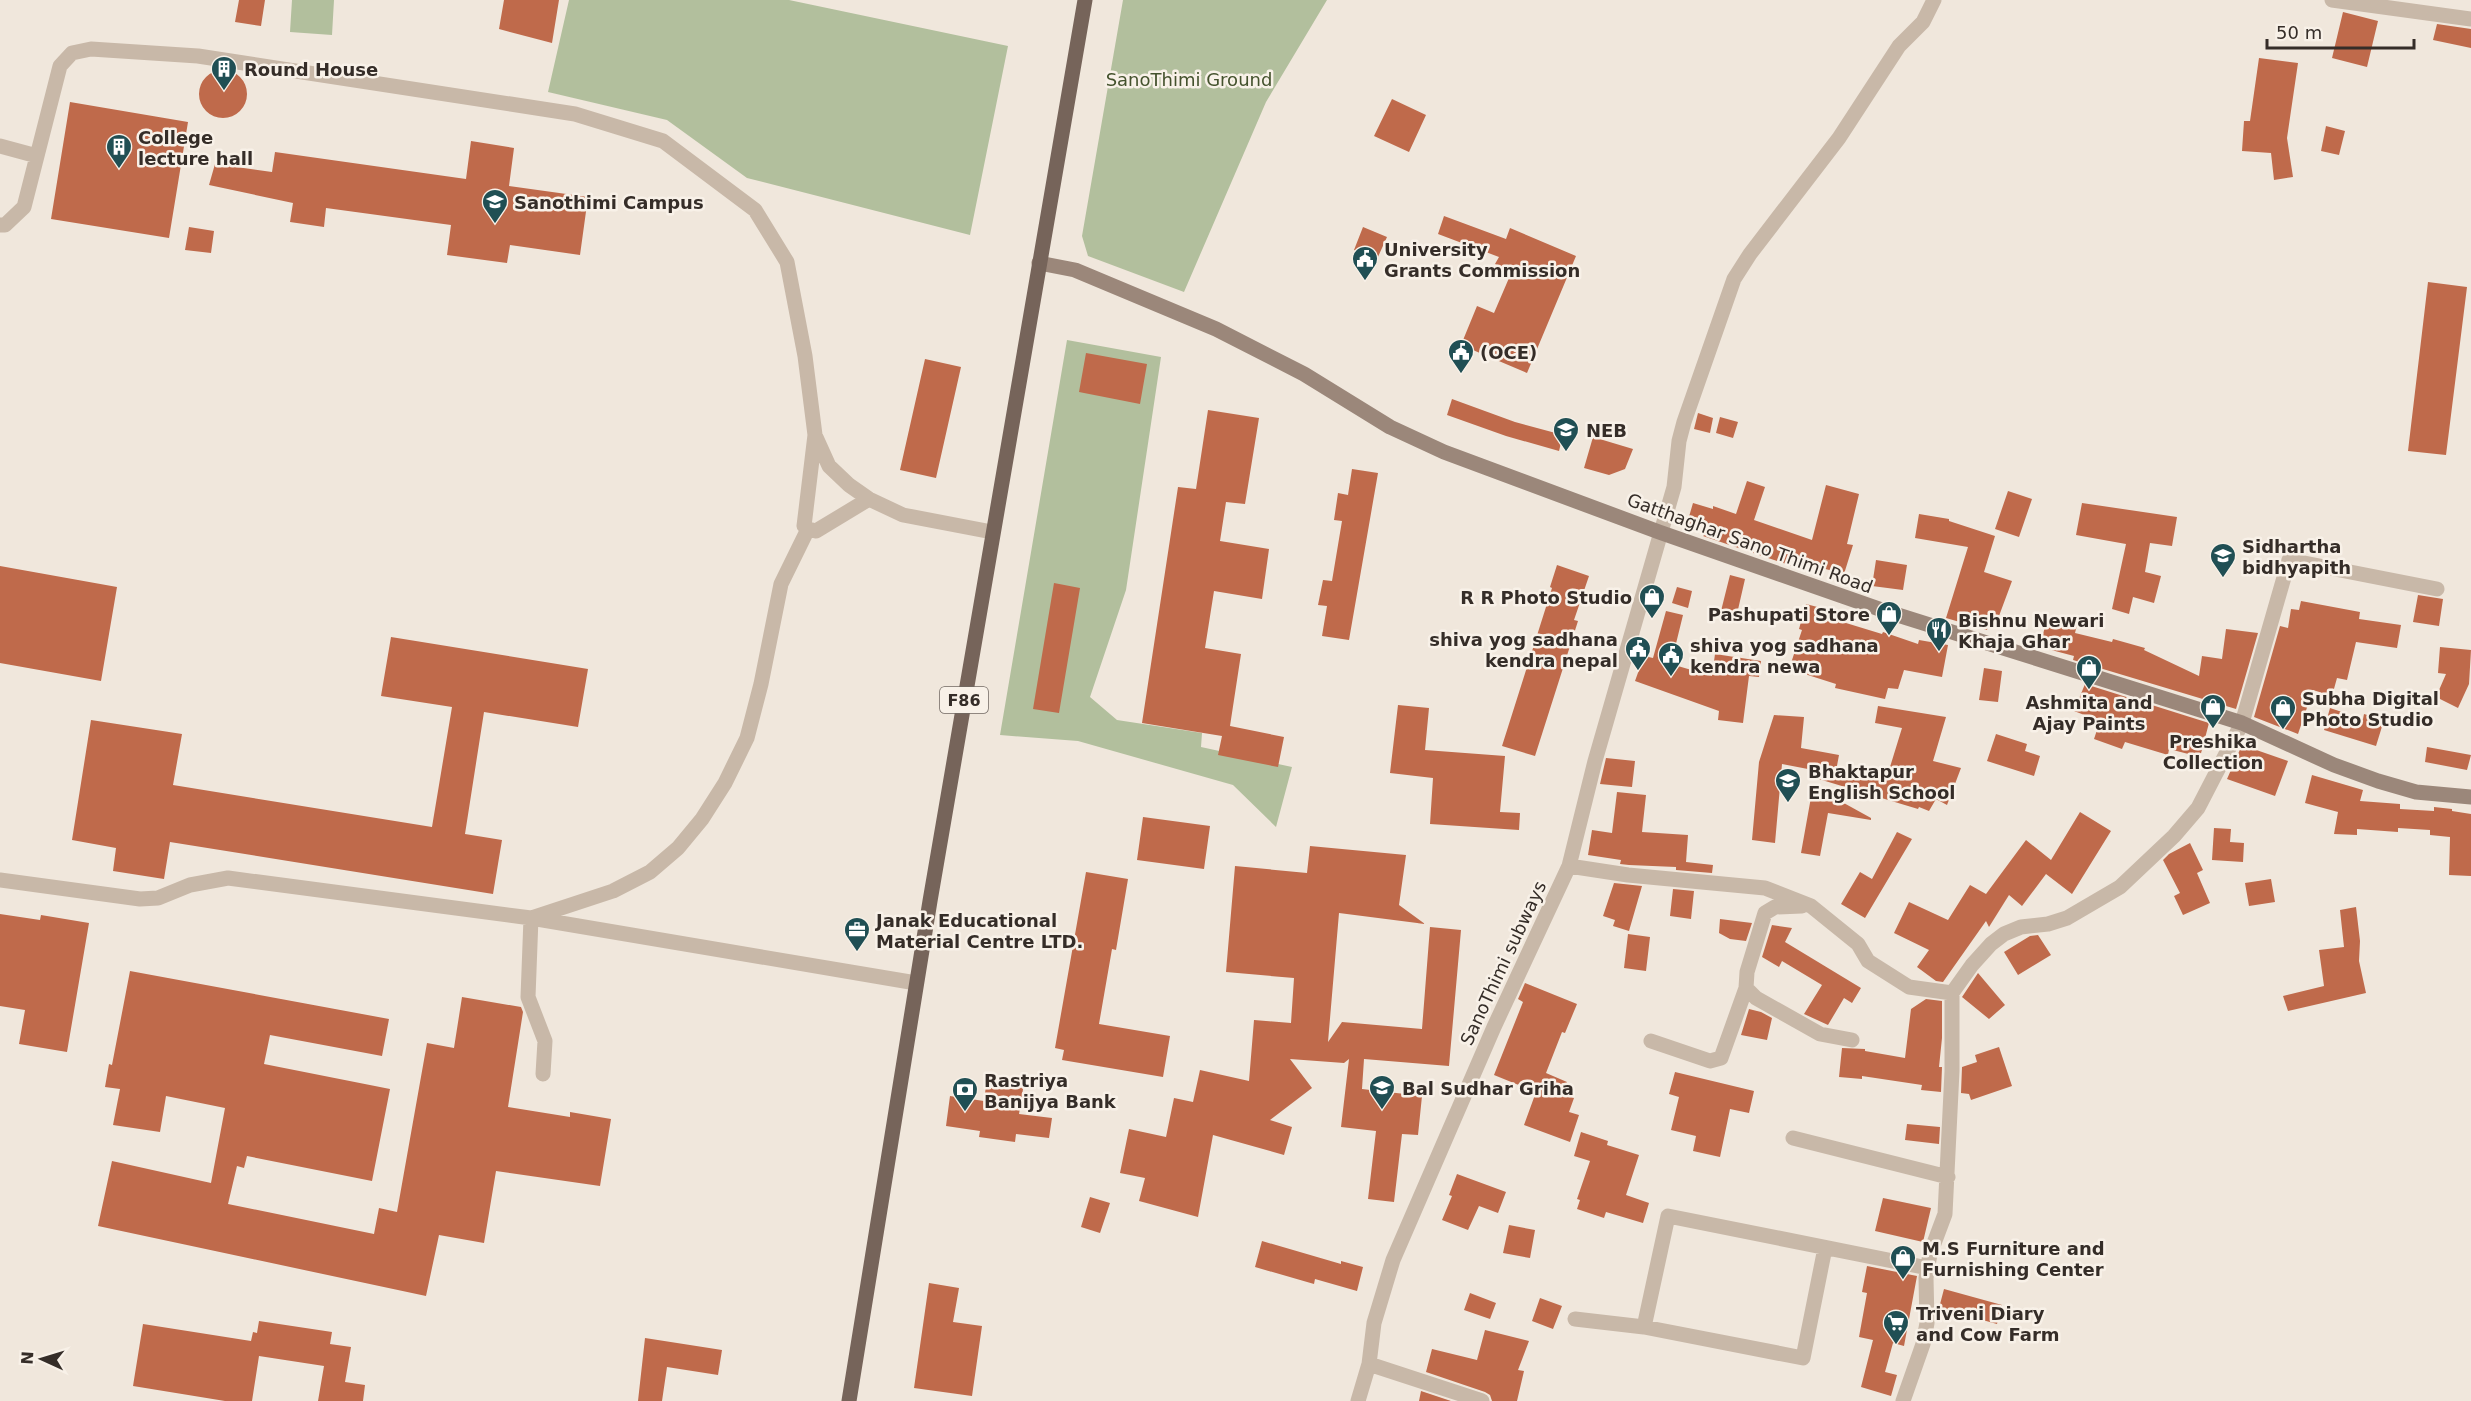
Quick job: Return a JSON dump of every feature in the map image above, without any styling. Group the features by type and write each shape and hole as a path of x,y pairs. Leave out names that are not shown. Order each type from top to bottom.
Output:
{"main road":[{"name":"F86","path":"849,1401 916,983 1085,0"},
{"name":"Gatthaghar Sano Thimi Road","path":"1039,264 1075,270 1216,329 1304,374 1390,427 1444,452 1659,532 1885,611 2242,723 2334,765 2378,781 2416,792 2471,797"}],"street":[{"name":"SanoThimi subways","path":"1358,1401 1369,1364 1374,1323 1393,1260 1494,1027 1569,866 1595,761 1655,555 1659,532 1674,487 1679,441 1684,422 1734,279 1750,254 1839,138 1899,46 1923,22 1934,0"},
{"path":"2332,0 2471,19"},
{"path":"0,225 5,225 24,207 60,66 72,53 91,49 198,56 563,112 663,141 755,210 787,262 806,356 815,435 804,526 816,531 869,499"},
{"path":"0,146 37,156"},
{"path":"815,435 829,466 849,485 869,499 903,515 992,532"},
{"path":"531,918 613,891 650,873 678,848 702,819 725,783 747,738 761,684 781,584 808,529"},
{"path":"1903,1401 1923,1344 1927,1323 1926,1278 1930,1254 1945,1214 1952,1071 1952,993 1972,965 1991,944 2004,934 2021,927 2048,924 2067,918 2120,887 2174,836 2198,808 2242,723 2289,560 2437,589"},
{"path":"1569,866 1628,875 1765,888 1811,906 1858,944 1868,961 1909,987 1952,993"},
{"path":"0,880 140,899 158,898 190,885 228,878 531,918 916,983"},
{"path":"1651,1041 1710,1061 1721,1058 1746,988 1747,972 1765,913 1775,907 1811,906"},
{"path":"531,918 528,997 545,1041 543,1074"},
{"path":"1746,988 1756,998 1820,1035 1852,1040"},
{"path":"1793,1138 1948,1177"},
{"path":"1644,1327 1668,1216 1928,1268"},
{"path":"1575,1319 1644,1327 1803,1358 1825,1248"},
{"path":"1369,1364 1482,1401"}],"green space":[{"path":"292,0 334,0 332,35 290,32"},
{"path":"569,0 789,0 1008,46 970,235 747,178 667,120 548,92"},
{"name":"SanoThimi Ground","path":"1123,0 1327,0 1266,102 1184,292 1088,256 1082,236"},
{"path":"1067,340 1161,357 1126,590 1090,697 1117,720 1202,733 1201,747 1292,767 1276,827 1233,785 1078,741 1000,735"}],"building":[{"path":"239,0 265,0 261,26 235,22"},
{"path":"504,0 559,0 552,43 499,29"},
{"path":"2343,12 2378,21 2367,67 2332,58"},
{"path":"2437,24 2471,29 2471,48 2433,40"},
{"path":"2259,58 2298,63 2287,138 2293,177 2274,180 2271,153 2242,151 2244,121 2250,121"},
{"name":"Round House","path":"218,70 228,70 243,80 247,94 246,103 237,114 228,118 218,118 203,108 199,99 199,89 209,74"},
{"path":"1392,99 1426,115 1409,152 1374,136"},
{"name":"College lecture hall","path":"70,102 188,122 169,238 51,219"},
{"path":"2326,126 2345,131 2339,155 2321,151"},
{"path":"471,141 514,148 509,186 588,197 580,255 510,245 507,263 447,255 451,225 326,208 324,227 290,222 293,203 209,185 215,164 272,172 275,152 466,179"},
{"path":"1444,216 1506,239 1510,228 1576,256 1527,373 1461,345 1477,306 1494,313 1512,271 1495,264 1499,257 1438,234"},
{"path":"189,227 214,231 211,253 185,250"},
{"path":"1363,227 1387,237 1377,259 1354,250"},
{"path":"2428,282 2467,287 2446,455 2408,451"},
{"path":"1086,353 1147,364 1140,404 1079,392"},
{"path":"925,359 961,367 936,478 900,470"},
{"path":"1452,399 1515,422 1563,435 1559,451 1506,436 1447,415"},
{"path":"1208,410 1259,418 1245,504 1226,502 1220,541 1269,549 1262,599 1214,591 1205,648 1241,654 1230,726 1284,737 1278,767 1218,755 1222,736 1142,723 1178,487 1196,489"},
{"path":"1698,413 1713,418 1710,433 1694,429"},
{"path":"1720,417 1738,422 1733,438 1716,433"},
{"path":"1593,437 1633,449 1625,469 1609,475 1584,468"},
{"path":"1352,469 1378,473 1349,640 1322,636 1327,606 1318,605 1323,580 1332,581 1342,521 1334,520 1338,493 1348,495"},
{"path":"1747,481 1765,487 1754,520 1812,540 1826,485 1859,494 1847,544 1853,545 1844,574 1807,564 1804,570 1703,536 1705,532 1686,527 1693,503 1713,509 1713,506 1736,514"},
{"path":"2008,491 2032,499 2019,537 1995,529"},
{"path":"2082,503 2177,517 2172,546 2150,543 2145,572 2161,576 2154,603 2133,597 2129,614 2112,609 2126,544 2076,535"},
{"path":"1919,514 1949,519 1949,521 1995,536 1984,572 2012,581 1996,624 1989,621 1987,630 1946,618 1968,547 1915,538"},
{"path":"1876,560 1907,565 1903,590 1872,586"},
{"path":"1557,565 1589,576 1574,620 1578,621 1535,756 1502,746 1552,588 1550,587"},
{"path":"0,566 117,587 101,681 0,663"},
{"path":"1730,575 1745,579 1737,614 1721,611"},
{"path":"1054,583 1080,588 1059,713 1033,709"},
{"path":"1677,587 1692,591 1688,608 1672,603"},
{"path":"2418,595 2443,599 2439,626 2413,622"},
{"path":"2301,601 2360,612 2359,619 2401,625 2397,648 2356,642 2347,680 2337,678 2332,696 2313,690 2298,734 2254,717 2280,626 2288,628 2291,609 2299,610"},
{"path":"1806,604 1825,609 1824,614 1847,621 1846,623 1882,634 1883,632 1918,644 1919,640 1948,645 1942,677 1904,670 1898,689 1888,688 1885,699 1835,688 1836,684 1789,669 1802,630 1799,629"},
{"path":"1666,611 1683,615 1671,664 1712,676 1715,654 1761,661 1759,677 1749,676 1743,723 1718,720 1719,711 1635,681 1644,656 1653,658"},
{"path":"2047,618 2077,625 2075,633 2112,642 2113,639 2145,648 2144,650 2199,676 2202,656 2222,659 2226,629 2258,633 2236,709 2073,660 2074,656 2040,647"},
{"path":"391,637 588,669 578,727 484,712 465,834 502,840 493,894 170,842 164,879 113,871 116,848 72,840 91,720 182,734 173,785 432,827 452,707 381,696"},
{"path":"2440,647 2471,650 2469,684 2458,708 2436,697 2446,674 2438,673"},
{"path":"1984,668 2002,671 1998,702 1979,700"},
{"path":"2085,684 2209,723 2200,757 2169,749 2168,755 2125,742 2122,749 2094,739 2100,721 2074,711"},
{"path":"1398,705 1429,708 1425,750 1505,756 1500,812 1520,813 1519,830 1430,824 1433,778 1390,773"},
{"path":"1878,706 1946,717 1933,761 1961,768 1947,805 1936,799 1929,811 1919,807 1918,809 1812,777 1813,770 1782,764 1775,843 1752,840 1759,762 1774,715 1804,717 1801,748 1839,755 1836,771 1886,780 1902,728 1875,723"},
{"path":"2330,708 2363,719 2364,714 2384,720 2376,746 2324,730"},
{"path":"1996,734 2027,744 2025,751 2040,756 2034,776 1987,761"},
{"path":"2242,745 2288,761 2275,796 2227,779"},
{"path":"2427,747 2471,755 2467,770 2425,762"},
{"path":"1606,758 1635,761 1632,787 1600,784"},
{"path":"2312,775 2363,790 2360,801 2400,804 2400,809 2434,811 2434,807 2471,814 2471,876 2449,875 2450,837 2430,835 2430,830 2398,828 2398,832 2357,829 2357,835 2334,834 2338,812 2305,803"},
{"path":"1813,786 1871,818 1871,820 1828,813 1820,856 1801,853"},
{"path":"1617,792 1646,795 1642,832 1688,835 1686,862 1713,865 1712,873 1676,870 1676,867 1620,864 1621,860 1588,855 1592,830 1612,833"},
{"path":"2080,812 2111,831 2072,894 2046,874 2022,906 2009,895 1989,927 1986,921 1943,982 1936,981 1917,967 1929,950 1894,933 1909,902 1948,920 1970,885 1986,894 2026,840 2051,860"},
{"path":"1143,817 1210,826 1204,869 1137,860"},
{"path":"2214,828 2231,829 2230,842 2244,843 2243,862 2212,860"},
{"path":"1897,832 1912,839 1865,918 1841,904 1860,872 1872,879"},
{"path":"2190,843 2203,870 2197,873 2210,903 2183,915 2174,896 2180,893 2163,860 2169,854"},
{"path":"1310,846 1406,855 1399,905 1425,924 1339,913 1328,1042 1342,1022 1422,1029 1430,927 1461,930 1449,1066 1364,1059 1362,1089 1422,1096 1418,1135 1402,1134 1394,1202 1368,1199 1376,1131 1341,1127 1349,1059 1344,1063 1290,1059 1312,1088 1270,1120 1292,1127 1284,1155 1213,1135 1198,1217 1139,1201 1145,1178 1120,1173 1129,1129 1166,1137 1174,1098 1193,1102 1200,1070 1249,1081 1254,1020 1291,1023 1294,978 1226,972 1235,866 1307,873"},
{"path":"1086,872 1128,879 1116,950 1112,949 1099,1024 1170,1036 1163,1077 1062,1060 1064,1050 1055,1048"},
{"path":"2271,879 2275,902 2249,906 2245,883"},
{"path":"1614,883 1642,886 1629,931 1613,926 1615,920 1603,916"},
{"path":"1673,889 1694,891 1691,919 1670,916"},
{"path":"2356,907 2360,941 2359,961 2366,993 2288,1011 2283,996 2324,986 2319,950 2344,947 2340,910"},
{"path":"0,914 40,920 41,915 89,923 67,1052 19,1044 25,1010 0,1006"},
{"path":"1720,919 1752,923 1746,941 1730,939 1719,933"},
{"path":"1772,925 1792,928 1785,942 1861,988 1852,1003 1844,998 1828,1025 1804,1014 1822,985 1782,961 1779,967 1762,957"},
{"path":"1628,934 1650,937 1646,971 1624,968"},
{"path":"2038,935 2051,955 2018,975 2004,952 2030,936"},
{"path":"130,971 389,1019 382,1056 270,1035 264,1064 390,1089 372,1181 247,1156 244,1168 237,1166 228,1204 374,1234 379,1208 397,1212 427,1043 454,1048 462,997 521,1007 523,1012 508,1107 570,1117 570,1112 611,1119 600,1186 496,1171 484,1243 439,1235 426,1296 98,1226 112,1161 211,1183 225,1108 166,1096 160,1132 113,1125 120,1089 105,1087 109,1064 112,1065"},
{"path":"1978,973 2005,1005 1989,1019 1962,997"},
{"path":"1525,983 1577,1004 1565,1033 1562,1032 1546,1073 1567,1082 1563,1094 1574,1098 1569,1112 1579,1115 1570,1142 1524,1125 1536,1092 1494,1075 1523,1002 1518,999"},
{"path":"1926,999 1942,1001 1939,1067 1942,1067 1941,1092 1921,1090 1922,1085 1862,1076 1862,1079 1839,1077 1842,1048 1865,1049 1865,1051 1905,1058 1911,1009"},
{"path":"1749,1009 1772,1018 1767,1040 1741,1035"},
{"path":"1999,1047 2012,1086 1971,1100 1969,1094 1961,1093 1962,1067 1977,1062 1975,1055"},
{"path":"1675,1072 1754,1091 1749,1113 1730,1109 1720,1157 1693,1151 1696,1136 1671,1130 1679,1097 1669,1094"},
{"path":"987,1078 1024,1083 1019,1114 1052,1118 1049,1138 1016,1134 1015,1142 979,1137 980,1131 946,1126 950,1096 984,1101"},
{"path":"1907,1124 1940,1127 1939,1144 1905,1140"},
{"path":"1581,1132 1608,1141 1607,1145 1639,1155 1626,1195 1649,1203 1643,1223 1606,1212 1604,1218 1577,1209 1580,1200 1577,1199 1590,1161 1574,1156"},
{"path":"1457,1174 1506,1192 1498,1213 1479,1206 1468,1230 1442,1220 1452,1196 1449,1195"},
{"path":"1090,1197 1110,1203 1100,1233 1081,1227"},
{"path":"1883,1198 1931,1208 1923,1242 1875,1231"},
{"path":"1509,1225 1535,1230 1530,1258 1503,1253"},
{"path":"1262,1241 1341,1264 1341,1261 1363,1267 1357,1291 1315,1279 1314,1284 1255,1267"},
{"path":"1867,1266 1917,1276 1904,1346 1893,1343 1885,1372 1897,1375 1891,1396 1861,1387 1873,1340 1859,1337 1867,1293 1862,1292"},
{"path":"929,1283 959,1288 953,1322 982,1326 972,1396 914,1388"},
{"path":"1944,1289 2002,1305 1997,1324 1939,1308"},
{"path":"1470,1293 1496,1303 1490,1319 1464,1310"},
{"path":"1540,1298 1562,1306 1553,1329 1532,1321"},
{"path":"259,1321 332,1332 330,1344 351,1347 345,1382 365,1385 363,1401 318,1401 324,1366 259,1356 252,1401 225,1401 133,1386 143,1324 251,1341 253,1332 257,1333"},
{"path":"1485,1330 1529,1341 1518,1370 1524,1371 1517,1401 1492,1401 1490,1395 1485,1392 1426,1372 1432,1349 1477,1360"},
{"path":"645,1338 722,1350 718,1375 667,1367 662,1401 638,1401"},
{"path":"1421,1391 1451,1401 1419,1401"}],"place":[{"name":"Round House","path":"224,92"},
{"name":"College lecture hall","path":"119,170"},
{"name":"Sanothimi Campus","path":"495,225"},
{"name":"University Grants Commission","path":"1365,282"},
{"name":"(OCE)","path":"1461,375"},
{"name":"NEB","path":"1566,453"},
{"name":"Sidhartha bidhyapith","path":"2223,579"},
{"name":"R R Photo Studio","path":"1652,620"},
{"name":"Pashupati Store","path":"1889,637"},
{"name":"Bishnu Newari Khaja Ghar","path":"1939,653"},
{"name":"shiva yog sadhana kendra nepal","path":"1638,672"},
{"name":"shiva yog sadhana kendra newa","path":"1671,678"},
{"name":"Ashmita and Ajay Paints","path":"2089,691"},
{"name":"Preshika Collection","path":"2213,730"},
{"name":"Subha Digital Photo Studio","path":"2283,731"},
{"name":"Bhaktapur English School","path":"1788,804"},
{"name":"Janak Educational Material Centre LTD.","path":"857,953"},
{"name":"Bal Sudhar Griha","path":"1382,1111"},
{"name":"Rastriya Banijya Bank","path":"965,1113"},
{"name":"M.S Furniture and Furnishing Center","path":"1903,1281"},
{"name":"Triveni Diary and Cow Farm","path":"1896,1346"}]}
